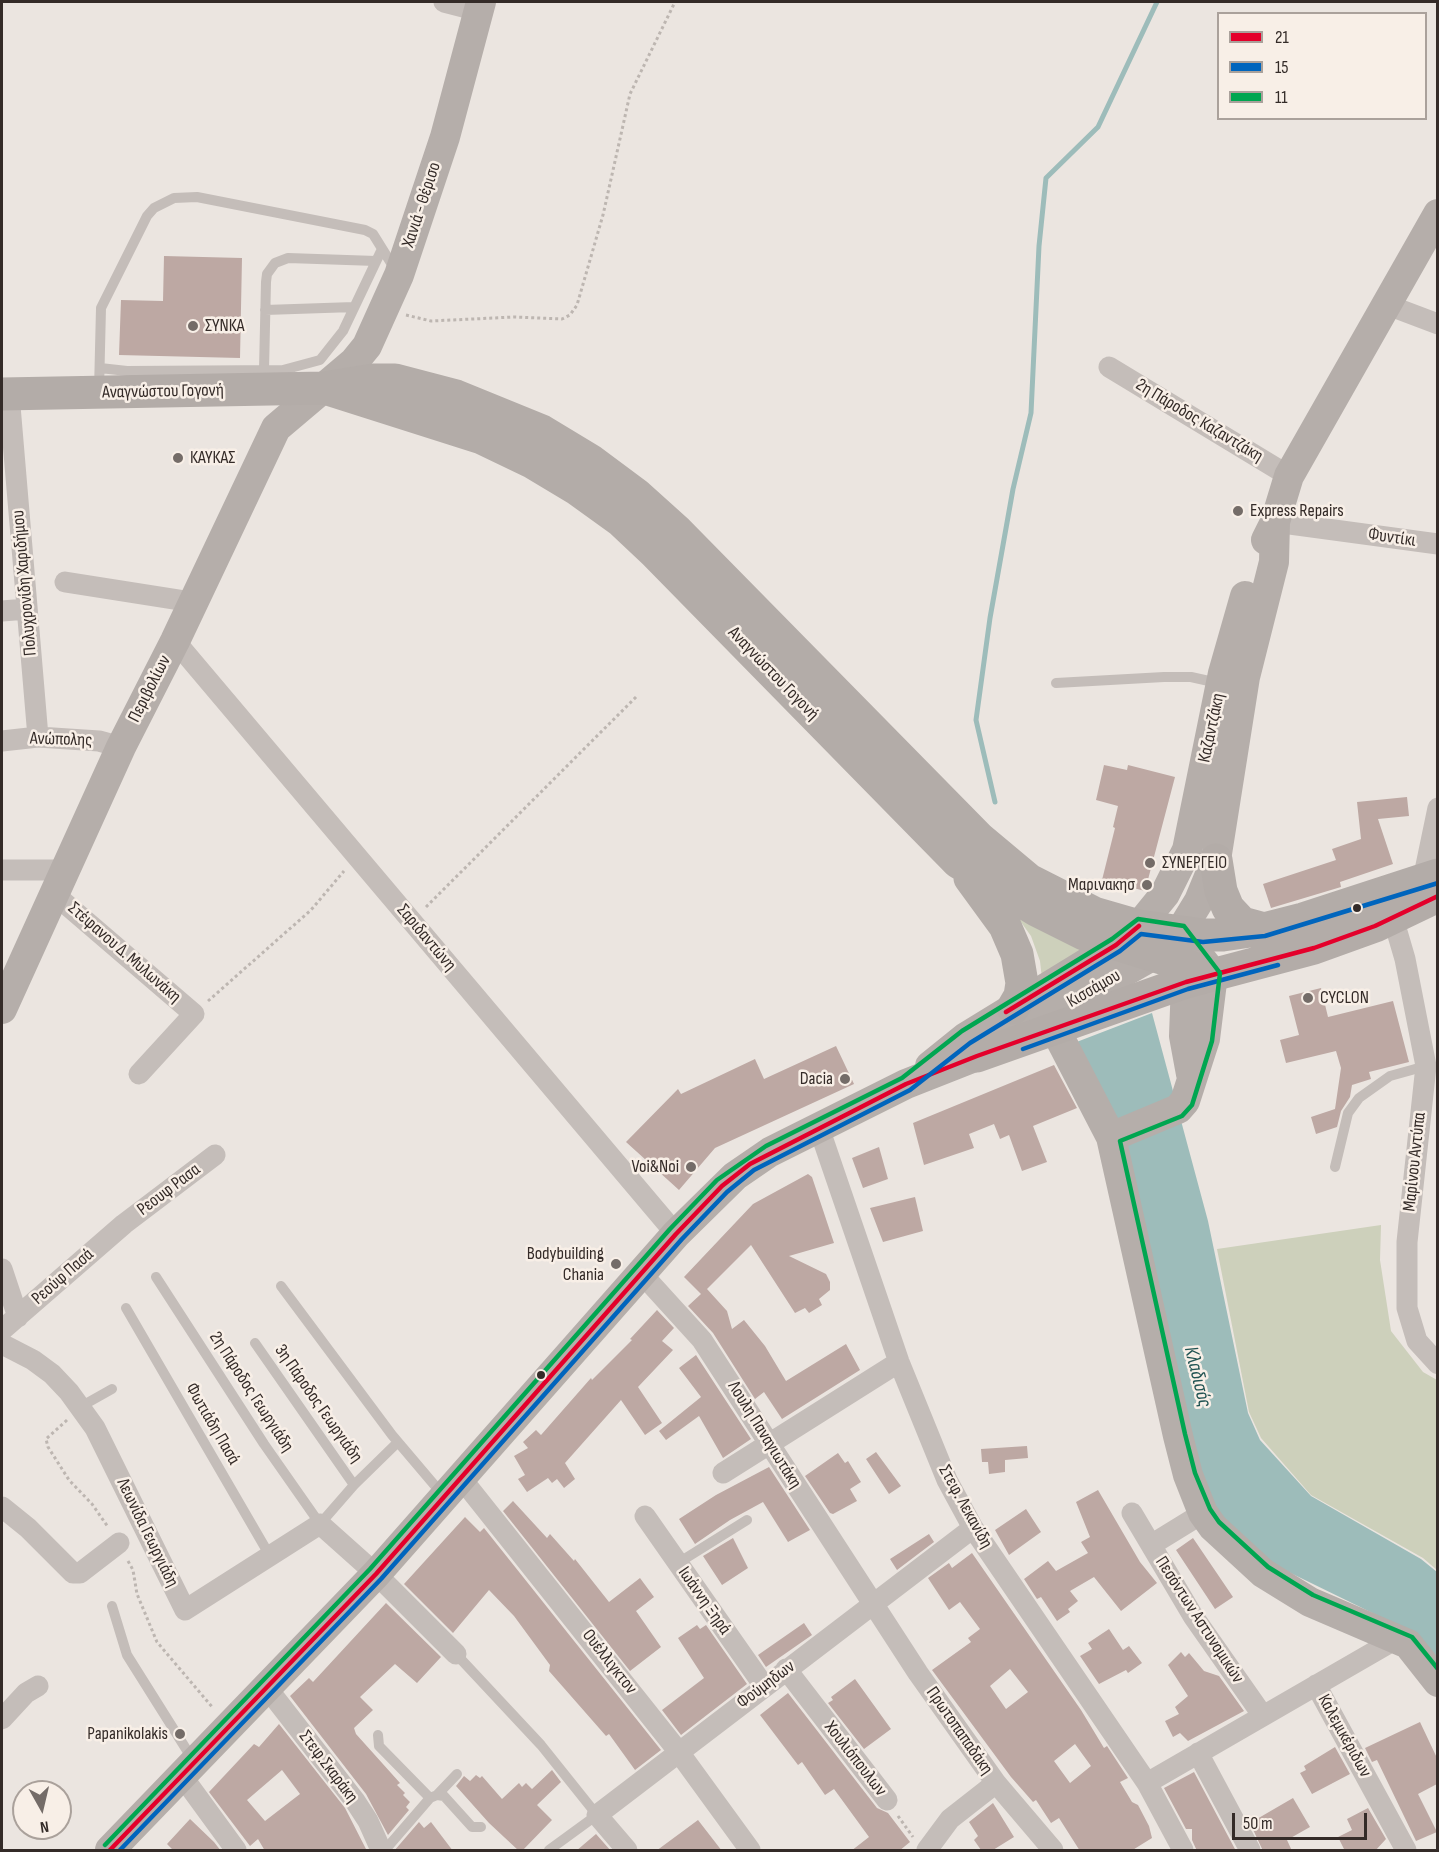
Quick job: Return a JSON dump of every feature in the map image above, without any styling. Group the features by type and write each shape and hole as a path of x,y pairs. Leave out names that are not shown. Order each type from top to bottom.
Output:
{"main road":[{"name":"Χανιά - Θέρισο","path":"324,388 361,355 385,307 387,268 445,137 480,6"},
{"name":"Καζαντζάκη","path":"1128,936 1171,885 1187,850 1221,684 1256,561 1275,522 1288,476 1437,214"},
{"name":"Αναγνώστου Γογονή","path":"5,394 100,381 324,388 373,380 417,384 504,414 542,431 590,460 637,495 677,531 980,839 1029,880 1094,913 1152,956 1195,974"},
{"name":"Αναγνώστου Γογονή","path":"324,388 482,438 541,467 620,520 958,862 1036,910 1084,934 1128,936"},
{"name":"Περιβολίων","path":"2,1009 120,747 175,641 276,428 324,388"},
{"name":"Καζαντζάκη","path":"1180,932 1199,901 1216,860 1245,677 1274,562 1275,522"},
{"path":"1216,860 1221,891 1228,908 1242,923 1264,929"},
{"path":"958,862 982,892 1011,937 1022,983 1020,996 1013,1008"},
{"path":"1128,936 1180,932 1223,935 1264,929 1432,887"},
{"path":"977,1056 1055,1029 1195,974 1314,948 1393,918 1432,887"},
{"path":"1115,1135 1178,1109 1185,1101 1192,1080 1205,1039 1195,974 1180,932"},
{"name":"Κισσάμου","path":"110,1851 376,1574 676,1234 722,1186 750,1164 819,1128 906,1084 977,1056 1152,956 1180,932"},
{"name":"Κισσάμου","path":"906,1084 966,1037 1128,936"},
{"path":"1055,1029 1115,1135 1178,1436 1188,1476 1203,1513 1226,1539 1263,1573 1310,1602 1408,1644 1437,1682"}],"street":[{"path":"444,2 480,6"},
{"path":"1385,304 1437,324"},
{"name":"2η Πάροδος Καζαντζάκη","path":"1109,367 1288,476"},
{"name":"Πολυχρονίδη Χαριδήμου","path":"5,394 38,737"},
{"name":"Φυντίκι","path":"1275,522 1437,544"},
{"path":"65,582 192,602"},
{"path":"2,612 27,609"},
{"name":"Σαριδαντώνη","path":"175,641 676,1234"},
{"name":"Ανώπολης","path":"2,741 38,737 99,741 120,747"},
{"path":"1432,887 1437,808"},
{"path":"2,870 59,881"},
{"name":"Στέφανου Δ. Μυλωνάκη","path":"59,881 194,1014"},
{"name":"Μαρίνου Αντύπα","path":"1393,918 1405,959 1426,1066 1427,1136 1407,1242 1407,1308 1417,1341 1437,1364"},
{"path":"139,1074 194,1014"},
{"name":"Στεφ. Λεκανίδη","path":"819,1128 899,1362 947,1480 973,1528 1147,1782 1183,1851"},
{"name":"Ρεουφ Ρασα","path":"124,1224 214,1155"},
{"name":"Ρεούφ Πασά","path":"10,1324 124,1224"},
{"path":"2,1269 10,1324"},
{"name":"Λουλη Παναγιωτάκη","path":"642,1274 702,1340 872,1605"},
{"name":"Λεωνίδα Γεωργιάδη","path":"2,1344 33,1360 52,1374 84,1413 185,1610 320,1524"},
{"path":"723,1473 899,1362"},
{"name":"Ουέλλιγκτον","path":"453,1487 678,1750 750,1851"},
{"path":"2,1507 73,1573 80,1573 119,1543"},
{"path":"1132,1513 1151,1545"},
{"name":"Πεσόντων Αστυνομικών","path":"1203,1513 1151,1545 1193,1616 1263,1716"},
{"name":"Ιωάννη Ξηρά","path":"645,1516 764,1686"},
{"path":"320,1524 376,1574 456,1654"},
{"name":"Φούμηδων","path":"597,1815 678,1750 973,1528"},
{"name":"Πρωτοπαπαδάκη","path":"872,1605 996,1783 1053,1851"},
{"path":"1147,1782 1398,1638"},
{"name":"Χουλιόπουλων","path":"786,1669 887,1800"},
{"name":"Καλεμικέριδων","path":"1316,1685 1406,1851"},
{"path":"2,1719 26,1693 38,1686"},
{"name":"Στεφ.Σκαράκη","path":"267,1688 355,1801 383,1851"},
{"path":"1198,1753 1250,1851"},
{"path":"188,1769 236,1851"},
{"path":"922,1846 996,1783"},
{"path":"597,1815 627,1851"}],"lane":[{"path":"196,197 365,230 372,234 382,249 387,268 354,308 332,347 320,360 283,370 127,371 100,381 101,308 147,216 154,208 174,198 196,197"},
{"path":"382,249 387,268"},
{"path":"264,370 267,274 270,267 281,260 387,268"},
{"path":"265,310 354,308"},
{"path":"1056,683 1164,676 1191,677 1221,684"},
{"path":"1335,1167 1348,1113 1359,1098 1390,1076 1426,1066"},
{"name":"2η Πάροδος Γεωργιάδη","path":"156,1277 264,1444 320,1524"},
{"path":"281,1286 398,1442 453,1487"},
{"name":"Φωτιάδη Πασά","path":"126,1308 270,1556"},
{"name":"3η Πάροδος Γεωργιάδη","path":"255,1343 354,1485"},
{"path":"84,1413 112,1389"},
{"name":"Λεωνίδα Γεωργιάδη","path":"320,1524 354,1485 398,1442"},
{"path":"678,1563 747,1520"},
{"path":"112,1606 127,1655 188,1769"},
{"path":"456,1654 541,1745 597,1815 549,1851"},
{"path":"378,1735 379,1746 433,1796 444,1796 472,1827 481,1827"},
{"path":"383,1851 433,1796 457,1774"}],"path":[{"path":"385,307 431,321 514,317 562,319 570,315 577,305 603,215 630,94 675,2"},
{"path":"412,921 638,695"},
{"path":"194,1014 311,910 356,856"},
{"path":"84,1413 46,1440 48,1447 55,1461 92,1504 119,1543 133,1570 137,1594 158,1642 230,1727"},
{"name":"Χουλιόπουλων","path":"887,1800 922,1846"}],"green space":[{"path":"1013,911 1086,951 1042,979 1040,961 1031,936"},
{"path":"1381,1225 1380,1260 1391,1331 1423,1372 1437,1380 1437,1570 1423,1558 1311,1495 1261,1438 1249,1412 1217,1249"}],"water":[{"name":"Κλαδισός","path":"1152,1013 1208,1221 1248,1413 1260,1440 1311,1496 1421,1559 1437,1572 1437,1661 1399,1626 1266,1561 1215,1509 1198,1481 1074,1043"}],"building":[{"path":"164,256 242,258 240,358 119,355 121,300 163,301"},
{"path":"1104,765 1127,770 1128,765 1175,777 1145,891 1102,880 1118,806 1096,800"},
{"path":"1407,797 1409,816 1378,819 1393,864 1340,882 1341,887 1271,908 1263,884 1336,860 1332,849 1361,839 1357,802"},
{"path":"1321,988 1328,1017 1393,1001 1409,1062 1369,1072 1371,1079 1352,1085 1350,1097 1341,1111 1337,1127 1316,1134 1311,1117 1335,1109 1341,1068 1336,1051 1286,1063 1280,1040 1299,1035 1289,996"},
{"path":"836,1046 854,1084 715,1148 679,1190 626,1142 678,1089 681,1094 755,1059 764,1079"},
{"path":"1054,1065 1077,1108 1033,1126 1047,1162 1022,1171 1009,1135 1000,1139 994,1124 969,1134 974,1148 924,1165 913,1123"},
{"path":"879,1147 888,1179 863,1188 852,1158"},
{"path":"808,1174 812,1177 834,1243 789,1256 826,1274 830,1282 830,1290 819,1299 822,1305 809,1313 805,1308 795,1313 751,1245 707,1289 727,1311 732,1329 744,1320 765,1346 786,1381 846,1344 860,1370 782,1419 764,1392 755,1399 713,1333 688,1306 701,1294 684,1277 753,1204"},
{"path":"915,1197 923,1231 883,1242 870,1208"},
{"path":"657,1310 674,1328 662,1341 673,1350 638,1387 662,1423 645,1435 621,1400 565,1463 575,1479 564,1488 557,1479 552,1483 548,1478 527,1492 518,1479 525,1475 514,1456 528,1448 523,1442 536,1430 541,1435 591,1378 592,1380 632,1340 630,1339"},
{"path":"696,1355 751,1439 723,1458 699,1416 666,1440 659,1431 701,1397 679,1368"},
{"path":"1027,1446 1028,1458 1005,1460 1005,1472 989,1474 988,1462 982,1462 981,1449"},
{"path":"876,1452 901,1486 889,1494 866,1459"},
{"path":"838,1453 845,1463 848,1461 861,1482 850,1489 857,1501 833,1514 830,1513 805,1476"},
{"path":"769,1467 810,1530 788,1542 763,1502 730,1520 695,1544 679,1519 716,1495"},
{"path":"1098,1490 1140,1562 1157,1583 1121,1611 1094,1577 1070,1591 1078,1601 1068,1609 1070,1612 1057,1621 1041,1597 1037,1599 1024,1579 1048,1561 1056,1571 1088,1553 1081,1542 1090,1537 1076,1502"},
{"path":"513,1501 547,1538 550,1534 574,1561 575,1559 609,1602 640,1578 654,1597 636,1611 661,1647 630,1671 503,1511"},
{"path":"1026,1509 1041,1532 1009,1555 995,1530"},
{"path":"465,1517 480,1532 484,1528 661,1750 635,1770 609,1734 606,1736 549,1671 550,1665 514,1616 489,1590 453,1633 404,1584"},
{"path":"929,1534 934,1542 897,1570 890,1559"},
{"path":"733,1538 748,1568 722,1585 703,1556"},
{"path":"1193,1538 1233,1597 1215,1609 1176,1550"},
{"path":"972,1553 1081,1710 1104,1748 1107,1746 1128,1778 1120,1782 1132,1802 1138,1805 1149,1826 1152,1838 1131,1851 1080,1851 1059,1818 1051,1823 1036,1800 1033,1802 1011,1777 932,1670 971,1642 968,1638 980,1629 960,1602 949,1610 928,1578 949,1563 952,1568","holes":["1010,1669 1028,1692 1006,1709 990,1686","1075,1744 1091,1766 1070,1783 1054,1761"]},
{"path":"386,1603 441,1657 417,1683 395,1664 360,1697 373,1710 354,1728 356,1734 400,1783 397,1785 410,1802 406,1807 409,1810 388,1835 366,1794 290,1696 309,1678 313,1682"},
{"path":"804,1623 812,1635 766,1667 758,1655"},
{"path":"697,1625 700,1629 706,1625 747,1684 681,1735 662,1710 704,1678 678,1638"},
{"path":"1109,1629 1123,1650 1129,1646 1142,1663 1128,1673 1126,1670 1099,1684 1080,1656 1092,1649 1088,1643"},
{"path":"1181,1652 1185,1657 1189,1653 1204,1671 1219,1676 1244,1711 1188,1741 1180,1733 1173,1737 1165,1721 1179,1714 1175,1707 1188,1696 1168,1665"},
{"path":"855,1679 891,1729 864,1749 828,1703 833,1700 831,1697"},
{"path":"788,1693 877,1808 888,1813 910,1842 899,1851 851,1851 869,1837 834,1789 825,1795 802,1762 798,1765 760,1715"},
{"path":"1420,1722 1437,1758 1437,1784 1418,1794 1437,1832 1416,1841 1377,1760 1372,1762 1365,1748"},
{"path":"279,1724 345,1808 367,1851 265,1851 258,1839 250,1846 209,1792 254,1744 259,1747","holes":["282,1770 300,1794 265,1821 247,1800"]},
{"path":"1335,1747 1350,1774 1312,1794 1300,1773 1306,1770 1304,1766"},
{"path":"552,1770 561,1782 537,1805 552,1820 522,1851 519,1851 489,1823 456,1786 464,1776 470,1781 476,1775 480,1778 482,1776 502,1799 519,1783 522,1787 526,1783 532,1789"},
{"path":"1194,1772 1236,1851 1197,1851 1192,1840 1192,1829 1186,1829 1164,1788"},
{"path":"1293,1798 1310,1827 1287,1840 1292,1851 1263,1851 1250,1823"},
{"path":"993,1803 1014,1837 993,1850 981,1850 974,1840 978,1836 969,1822"},
{"path":"1368,1808 1386,1839 1375,1851 1345,1851 1338,1837 1352,1830 1347,1819"},
{"path":"190,1819 221,1851 174,1851 167,1844"},
{"path":"698,1820 722,1851 656,1851"},
{"path":"419,1822 424,1828 431,1822 453,1851 394,1851"},
{"path":"596,1834 611,1851 576,1851"}],"waterway":[{"path":"995,802 976,720 990,618 1013,489 1031,413 1039,246 1046,178 1098,127 1157,2"}],"transit line":[{"name":"15","path":"120,1850 381,1579 682,1239 727,1192 754,1170 910,1090 970,1043 1120,951 1141,934 1203,942 1265,936 1438,883"},
{"name":"21","path":"110,1850 376,1574 676,1234 722,1186 750,1164 906,1084 977,1056 1186,982 1314,948 1375,926 1438,896"},
{"name":"11","path":"105,1845 370,1569 670,1229 717,1180 766,1146 902,1078 962,1031 1112,939 1138,919 1184,926 1220,973 1212,1041 1192,1105 1182,1116 1120,1141 1195,1473 1210,1509 1219,1522 1268,1567 1313,1595 1412,1637 1438,1669"},
{"name":"21","path":"1006,1012 1116,945 1139,926"},
{"name":"15","path":"1023,1049 1188,989 1278,965"}],"place":[{"name":"ΣΥΝΚΑ","path":"193,326"},
{"name":"ΚΑΥΚΑΣ","path":"178,458"},
{"name":"Express Repairs","path":"1238,511"},
{"name":"ΣΥΝΕΡΓΕΙΟ","path":"1150,863"},
{"name":"Μαρινακησ","path":"1147,885"},
{"name":"CYCLON","path":"1308,998"},
{"name":"Dacia","path":"845,1079"},
{"name":"Voi&Noi","path":"691,1167"},
{"name":"Bodybuilding Chania","path":"616,1264"},
{"name":"Papanikolakis","path":"180,1734"}]}
